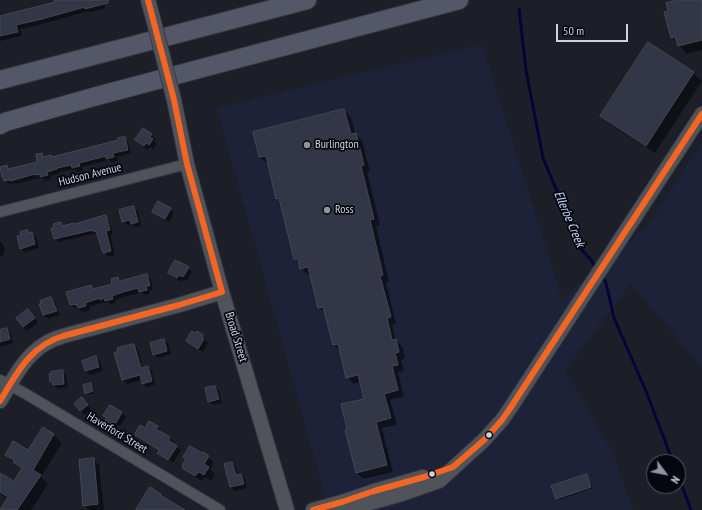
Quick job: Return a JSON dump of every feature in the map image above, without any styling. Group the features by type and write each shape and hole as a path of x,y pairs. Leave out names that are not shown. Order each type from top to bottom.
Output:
{"highway":[{"path":"0,80 307,0"},
{"path":"2,123 97,96 459,0"}],"main road":[{"name":"Broad Street","path":"148,0 174,100 187,164 222,292 287,510"},
{"path":"344,510 402,494 439,481 479,445 502,420 702,114"},
{"path":"0,401 5,383 28,358 44,344 63,336 180,305 222,292"},
{"path":"313,510 453,467"}],"street":[{"name":"Hudson Avenue","path":"0,212 187,164"},
{"name":"Haverford Street","path":"5,383 118,448 220,510"}],"shaded area":[{"path":"482,44 562,299 648,225 702,141 702,368 631,284 565,370 613,453 633,510 329,510 217,108"}],"building":[{"path":"54,0 108,0 108,3 85,9 85,7 16,25 18,32 0,36 0,16 55,2"},
{"path":"678,0 702,0 702,40 678,46 675,37 671,38 664,12 668,11 666,3"},
{"path":"648,42 694,72 646,146 600,116"},
{"path":"344,109 351,134 356,133 364,165 361,166 374,219 370,220 383,275 380,276 391,317 387,318 392,340 396,339 399,352 395,353 398,365 392,366 398,390 384,394 391,418 376,422 387,465 356,473 345,430 347,429 341,404 364,399 358,375 346,378 338,344 333,345 323,307 318,308 308,267 300,269 298,259 294,259 279,198 276,199 266,156 259,157 253,132"},
{"path":"143,128 152,134 150,137 153,139 149,145 146,143 144,146 135,140"},
{"path":"125,137 128,150 113,153 114,157 106,159 106,156 79,163 80,166 72,168 71,165 57,168 47,172 48,175 40,177 40,174 35,174 10,181 4,181 2,177 0,167 7,165 8,169 37,162 36,154 42,153 43,157 51,155 52,157"},
{"path":"158,201 171,208 165,219 152,212"},
{"path":"134,206 138,222 131,224 130,220 122,222 119,210"},
{"path":"106,215 110,230 106,231 111,251 103,253 96,231 94,232 93,230 54,239 51,228 54,228 53,224 61,222 62,226 74,224"},
{"path":"28,230 28,233 32,232 35,244 20,249 17,236 21,235 20,232"},
{"path":"175,260 189,267 183,277 179,275 177,278 168,273"},
{"path":"147,274 150,286 146,286 147,290 139,292 138,288 112,296 113,299 105,301 104,298 100,300 100,298 85,303 86,306 78,308 77,305 70,305 66,292 91,285 93,289 112,284 111,279 118,277 119,281"},
{"path":"51,297 57,311 43,315 39,304 41,304 40,301"},
{"path":"28,309 35,318 23,327 16,318"},
{"path":"7,328 10,339 0,342 0,330"},
{"path":"192,331 195,333 197,331 203,335 202,337 204,339 198,349 186,341"},
{"path":"164,339 167,351 153,355 150,343"},
{"path":"134,344 141,368 148,366 152,381 142,384 140,375 122,380 114,353 118,351 117,348"},
{"path":"96,356 99,367 85,371 82,361"},
{"path":"63,370 64,384 53,385 52,381 50,382 49,374 51,372"},
{"path":"91,383 93,391 85,394 83,385"},
{"path":"215,386 219,399 208,402 205,388"},
{"path":"82,397 88,405 80,411 74,404"},
{"path":"110,405 122,412 116,423 113,422 111,424 105,420 106,417 103,416"},
{"path":"149,421 158,426 156,429 170,437 168,440 177,446 168,460 157,453 159,450 135,435 140,425 145,428"},
{"path":"43,427 54,434 33,470 41,475 17,510 0,510 8,497 0,492 0,473 14,481 22,468 13,462 14,460 5,455 13,441 28,450"},
{"path":"190,446 209,456 204,464 209,467 204,475 199,472 195,476 182,468 182,465 186,459 183,457"},
{"path":"94,458 98,504 83,506 79,460"},
{"path":"232,462 236,475 241,474 244,484 230,487 224,464"},
{"path":"587,474 591,487 556,499 551,486"},
{"path":"150,487 161,494 160,495 185,510 136,510"}],"waterway":[{"name":"Ellerbe Creek","path":"519,9 526,70 543,158 581,249 596,268"},
{"name":"Ellerbe Creek","path":"602,276 606,283 614,318 646,391 670,454"},
{"name":"Ellerbe Creek","path":"685,494 691,510"}],"transit line":[{"path":"0,401 12,380 26,362 42,346 52,341 63,336 222,292 187,164 174,100 148,0"},
{"path":"313,510 453,467 484,440 509,410 702,114"}],"place":[{"name":"Burlington","path":"307,145"},
{"name":"Ross","path":"327,210"}]}
